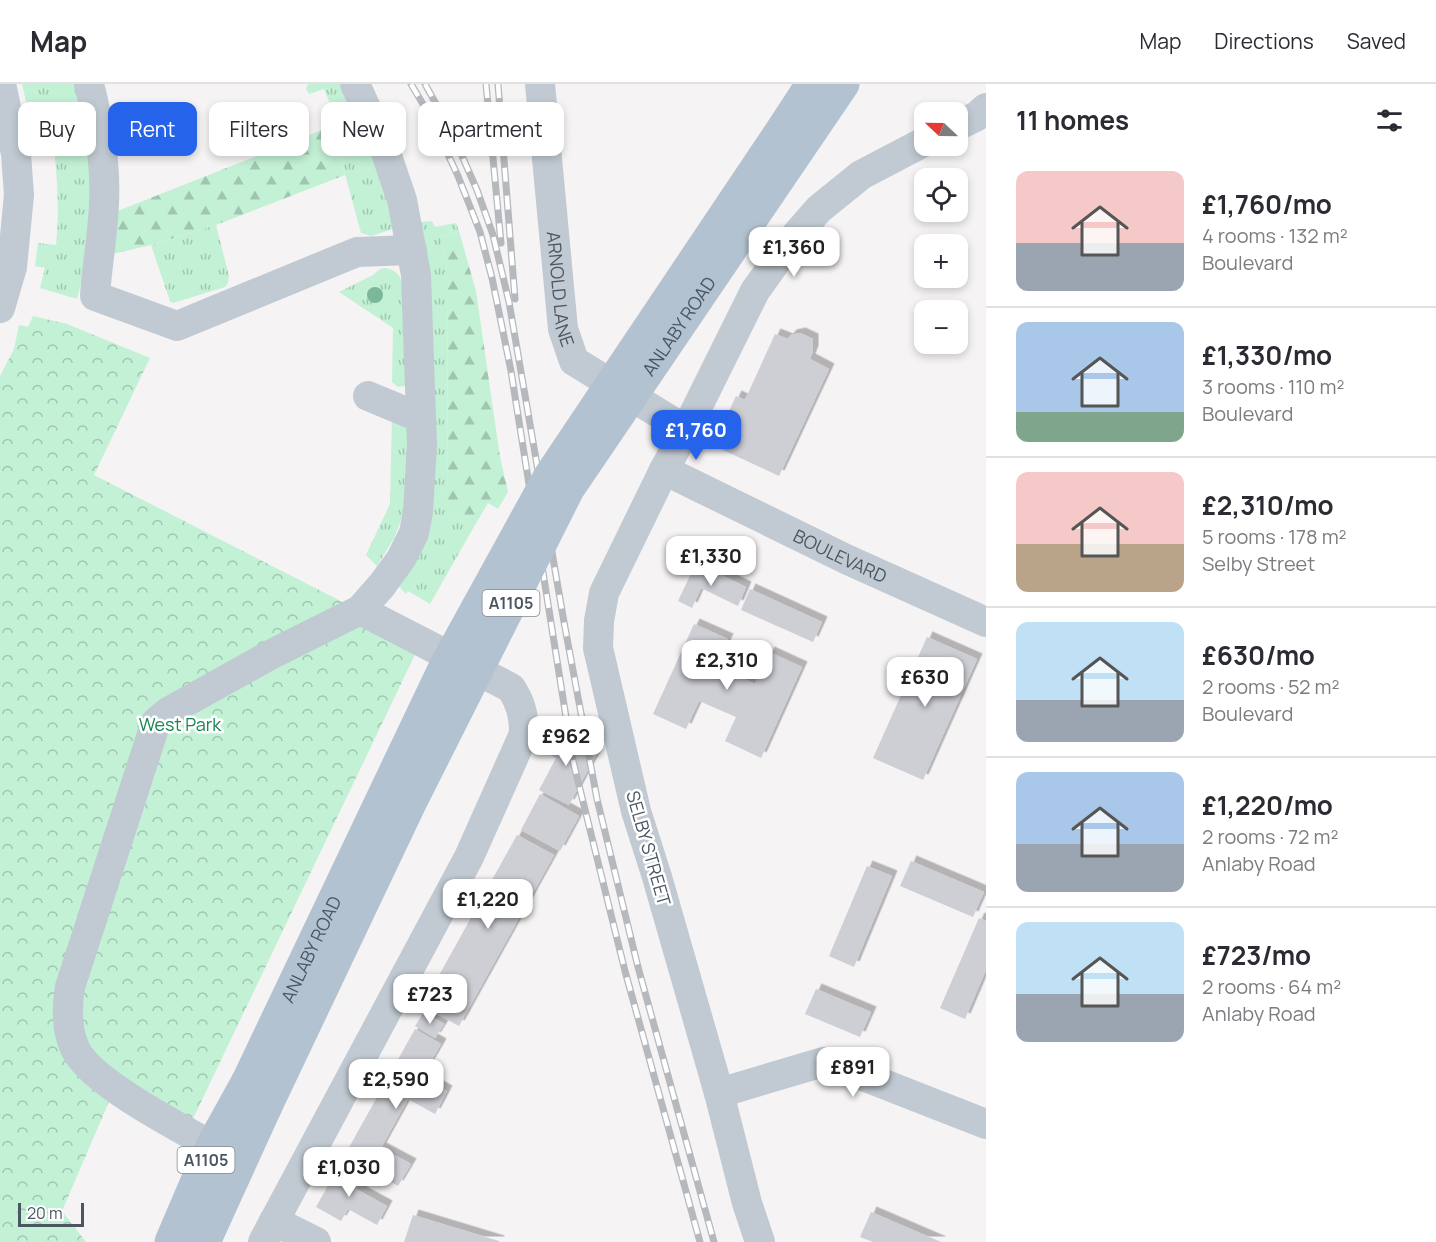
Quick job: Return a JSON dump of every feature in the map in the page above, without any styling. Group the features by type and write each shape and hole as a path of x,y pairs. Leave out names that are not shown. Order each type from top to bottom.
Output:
{"main road":[{"name":"ANLABY ROAD","path":"800,124 812,84"},
{"name":"ANLABY ROAD","path":"204,1242 257,1094 411,801 568,489 800,124 843,84"},
{"name":"ANLABY ROAD","path":"171,1242 212,1146 257,1094"}],"street":[{"path":"0,308 12,267 19,195 16,154 2,84"},
{"path":"89,84 99,131 105,178 95,296 177,326 357,252 412,250"},
{"path":"212,1146 99,1077 80,1058 74,1047 67,1020 69,987 156,722 168,712 272,654 360,610 401,559 414,533 418,512 422,445 416,275 402,200 384,147 355,84"},
{"name":"ARNOLD LANE","path":"540,84 563,329 574,361 686,429"},
{"path":"968,120 986,108"},
{"path":"686,429 755,291 790,242 819,209 861,175 914,147"},
{"path":"368,396 421,418"},
{"name":"SELBY STREET","path":"686,429 603,592 598,648 636,811 657,877 719,1094 747,1203 760,1242"},
{"name":"BOULEVARD","path":"664,470 848,560 986,622"},
{"path":"316,1242 268,1231 469,857 524,734 522,710 511,688 360,610"},
{"path":"719,1094 823,1062 986,1124"}],"green space":[{"path":"22,84 77,84 80,102 26,102"},
{"path":"308,84 342,84 350,102 329,102 324,89 309,94 306,89"},
{"path":"321,130 321,156 340,156 345,175 216,225 113,254 110,214 256,156 309,156 309,135"},
{"path":"55,156 89,156 92,208 87,254 77,299 40,288 45,268 35,266 38,243 56,245"},
{"path":"340,156 374,156 379,168 393,229 371,236 361,233"},
{"path":"432,221 435,227 456,223 459,231 441,236 447,269 448,515 475,525 430,604 408,591 406,594 394,581 413,555 418,222"},
{"path":"216,225 229,276 228,283 225,287 173,303 170,301 151,245"},
{"path":"459,231 476,291 500,457 508,492 498,509 488,503 475,525 448,515 447,269 441,236"},
{"path":"385,268 399,275 404,290 408,383 398,387 392,382 393,328 339,292"},
{"name":"West Park","path":"33,316 67,324 150,358 94,475 421,642 189,1127 111,1097 62,1211 86,1242 0,1242 0,376 14,349 19,325 28,327"},
{"path":"392,416 409,421 404,513 394,538 377,566 366,555 390,504"}],"building":[{"path":"800,333 813,339 810,359 829,369 779,476 721,449 733,423 725,420 736,396 745,400 775,334 788,339 791,335"},
{"path":"696,563 746,587 738,606 701,588 692,608 678,601"},
{"path":"750,589 822,622 813,642 741,610"},
{"path":"694,624 728,639 716,666 755,684 769,652 802,667 761,758 725,741 736,717 699,701 686,729 653,714"},
{"path":"927,637 977,659 923,780 873,758"},
{"path":"551,729 597,753 569,805 539,790 556,758 541,750"},
{"path":"540,794 579,816 560,851 521,830"},
{"path":"517,835 554,855 459,1026 422,1006"},
{"path":"911,861 984,892 973,917 900,886"},
{"path":"867,866 892,876 854,967 829,956"},
{"path":"979,918 986,921 986,970 965,1019 940,1008"},
{"path":"816,989 871,1012 860,1037 805,1014"},
{"path":"424,1012 444,1024 435,1038 415,1026"},
{"path":"415,1029 441,1044 422,1077 447,1091 435,1114 408,1099 381,1148 411,1164 398,1186 366,1168 364,1173 342,1160"},
{"path":"340,1164 363,1177 356,1189 387,1206 377,1225 348,1209 341,1221 316,1207"},
{"path":"871,1212 941,1242 873,1242 860,1237"},
{"path":"413,1215 499,1241 499,1242 404,1242"}],"railway":[{"path":"411,84 430,116 458,176 480,232 492,278 511,371 573,761 625,971 700,1242"},
{"path":"425,84 451,131 477,190 493,235 509,302 597,799 638,967 714,1242"},
{"path":"486,84 501,243"},
{"path":"498,84 515,299"}]}
